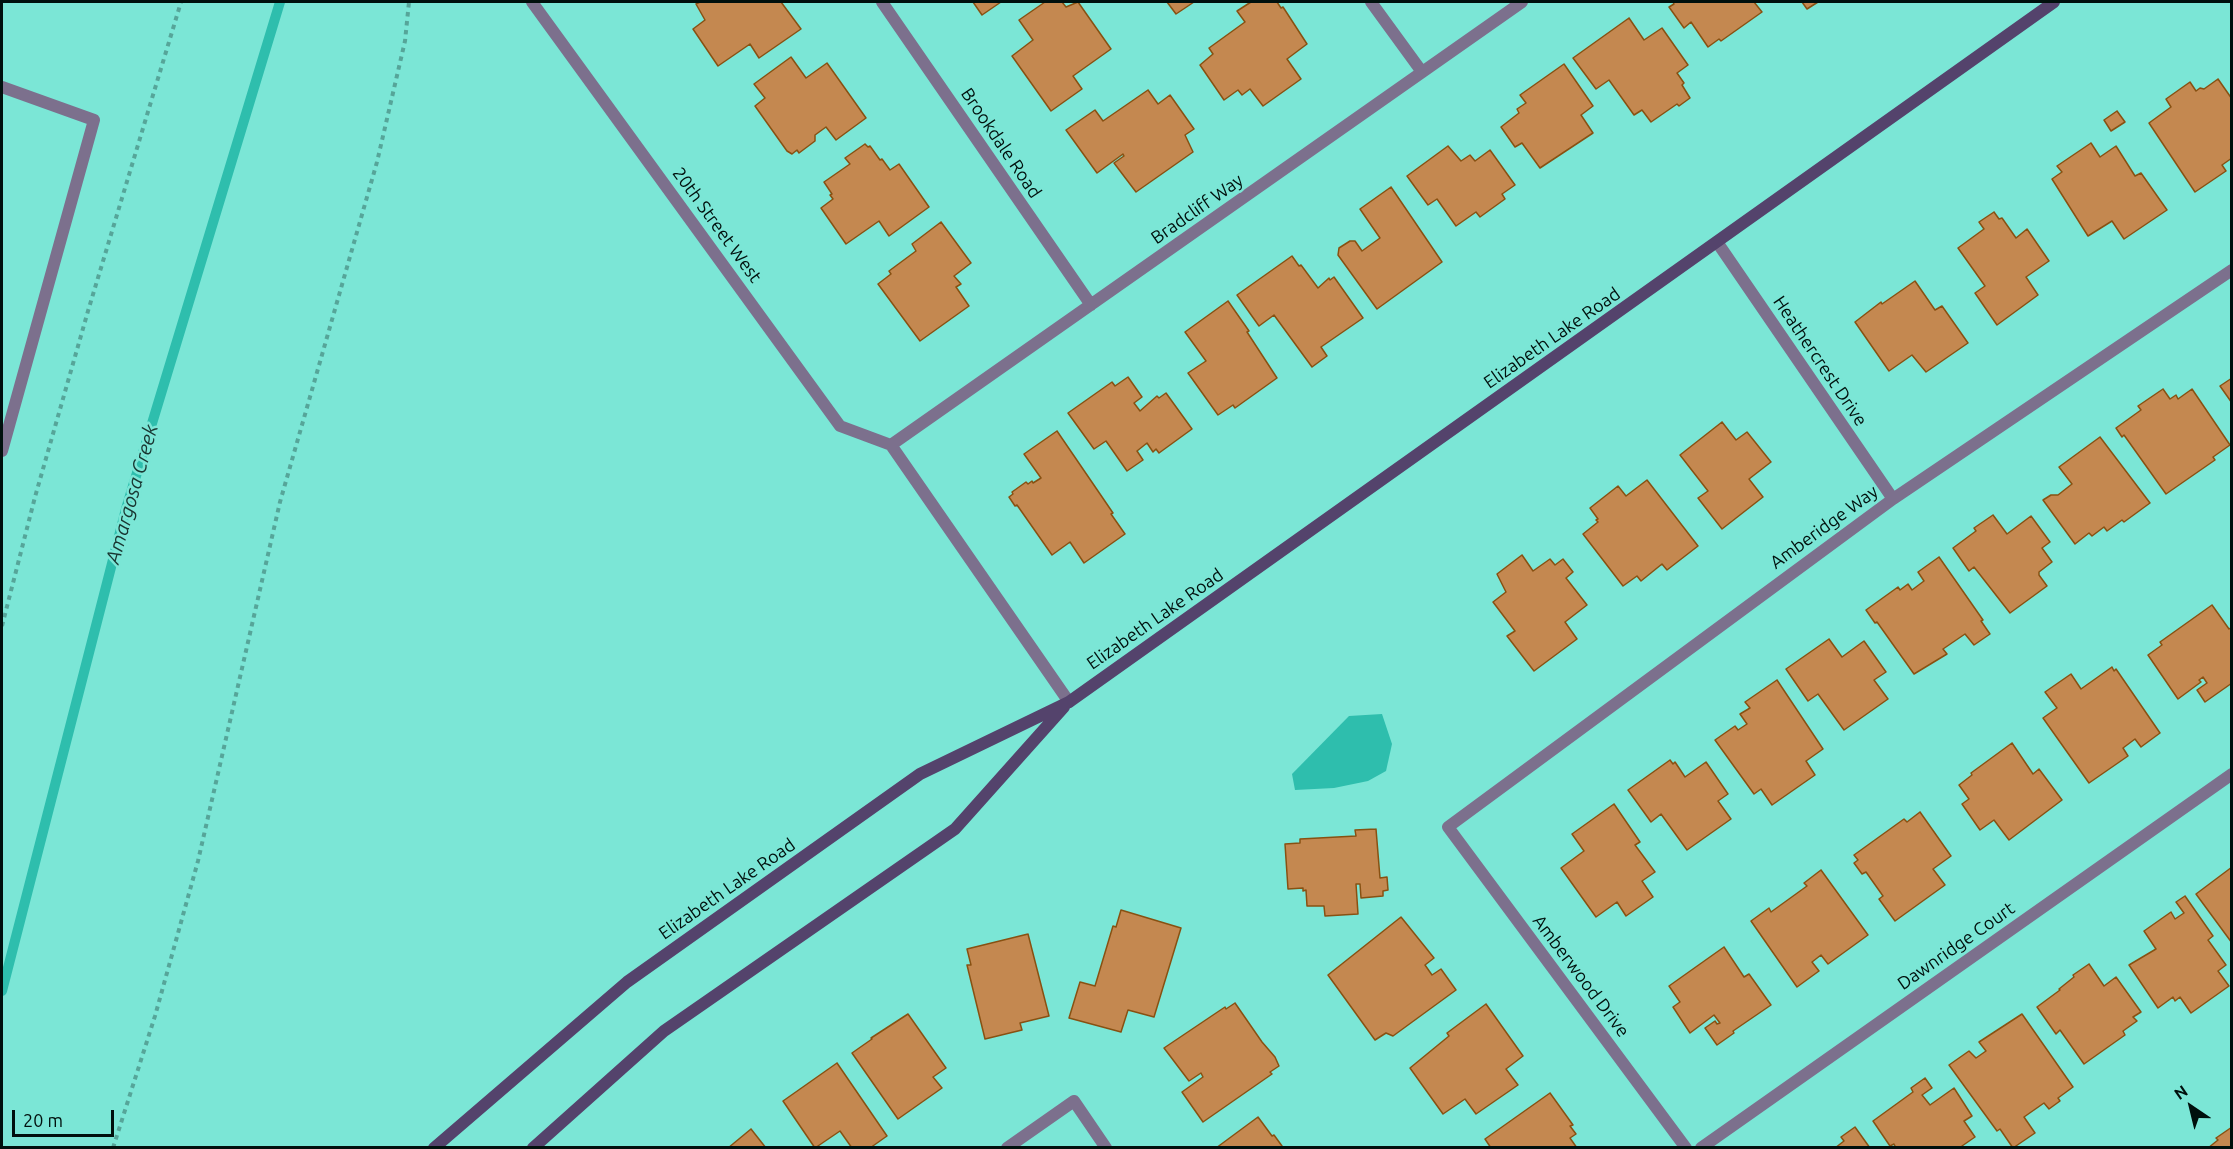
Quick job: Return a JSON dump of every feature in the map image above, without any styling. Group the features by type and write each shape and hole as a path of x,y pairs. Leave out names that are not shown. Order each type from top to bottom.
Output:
{"main road":[{"name":"Elizabeth Lake Road","path":"434,1148 627,982 920,774 1069,702 2054,2"},
{"name":"Elizabeth Lake Road","path":"532,1148 664,1030 956,829 1069,702"}],"street":[{"name":"20th Street West","path":"532,2 840,426 891,445"},
{"name":"Brookdale Road","path":"882,2 1091,305"},
{"path":"1371,2 1422,72"},
{"name":"Bradcliff Way","path":"891,445 1522,2"},
{"path":"2,87 94,120 2,451"},
{"name":"Heathercrest Drive","path":"1717,242 1893,499"},
{"name":"Amberidge Way","path":"1448,827 1893,499 2232,270"},
{"path":"2,409 15,404"},
{"path":"891,445 1069,702"},
{"name":"Dawnridge Court","path":"1701,1148 2232,774"},
{"name":"Amberwood Drive","path":"1448,827 1686,1148"},
{"path":"1007,1148 1074,1101 1106,1148"}],"path":[{"path":"2,626 88,311 182,2"},
{"path":"113,1148 155,1016 198,861 282,492 376,162 405,41 409,2"}],"shaded area":[{"path":"1382,714 1392,744 1386,771 1368,781 1334,788 1295,790 1292,774 1349,716"}],"building":[{"path":"700,2 781,2 801,29 759,58 750,44 718,66 693,29 705,20 696,4"},
{"path":"973,2 1001,2 982,15"},
{"path":"1045,2 1062,2 1066,7 1078,2 1111,49 1073,76 1082,89 1051,111 1012,56 1033,40 1019,20"},
{"path":"1167,2 1194,2 1176,14"},
{"path":"1251,2 1277,2 1281,8 1283,7 1307,44 1287,59 1301,79 1263,106 1250,89 1242,95 1238,90 1224,100 1200,65 1213,54 1209,48 1245,22 1237,11"},
{"path":"1673,2 1754,2 1762,12 1721,41 1719,39 1708,47 1691,22 1684,28 1669,7 1674,4"},
{"path":"1802,2 1818,2 1807,9"},
{"path":"1629,18 1644,40 1662,28 1688,65 1677,73 1690,98 1651,122 1642,110 1634,115 1609,80 1596,89 1573,58"},
{"path":"791,57 806,78 827,63 866,118 836,140 826,127 815,135 815,141 799,153 797,150 792,154 787,151 755,106 765,98 754,84"},
{"path":"1564,64 1593,106 1581,115 1593,133 1540,168 1522,143 1515,147 1501,127 1519,113 1517,109 1526,103 1520,95"},
{"path":"2218,79 2232,99 2232,158 2222,165 2226,171 2195,192 2149,123 2171,107 2166,99 2190,82 2196,91 2200,88 2204,89"},
{"path":"1148,90 1158,104 1170,95 1194,129 1185,135 1193,152 1136,192 1114,163 1124,156 1123,154 1097,173 1066,130 1095,110 1103,121"},
{"path":"2117,111 2125,122 2111,131 2104,120"},
{"path":"2091,143 2100,157 2116,146 2135,176 2141,173 2167,210 2124,239 2112,221 2088,236 2052,179 2062,172 2057,166"},
{"path":"865,144 870,146 890,170 899,164 929,207 889,236 879,221 846,244 821,208 833,199 824,182 850,164 845,158"},
{"path":"1448,146 1461,161 1470,155 1475,161 1490,150 1515,185 1502,194 1505,199 1480,217 1476,212 1456,226 1437,199 1428,205 1407,176"},
{"path":"1391,187 1442,262 1377,309 1338,255 1339,248 1350,241 1355,241 1362,251 1380,238 1360,209"},
{"path":"1994,212 1999,219 2002,218 2016,238 2027,229 2049,261 2026,277 2038,295 1997,325 1975,293 1985,286 1958,248 1984,229 1979,222"},
{"path":"941,222 971,263 954,276 961,284 956,287 969,306 920,341 878,284 891,274 889,271 916,251 912,244"},
{"path":"1292,256 1318,288 1329,278 1330,280 1334,277 1363,318 1321,347 1327,356 1312,367 1274,315 1259,326 1237,295"},
{"path":"1915,281 1935,310 1942,306 1968,343 1926,372 1912,355 1889,371 1855,322 1881,302 1882,304"},
{"path":"1228,301 1277,378 1235,408 1233,405 1218,415 1188,373 1206,361 1185,332"},
{"path":"1128,377 1142,397 1134,403 1140,411 1157,396 1159,398 1166,393 1192,429 1159,453 1156,449 1153,452 1147,443 1137,451 1143,460 1127,471 1106,441 1094,449 1068,413 1112,382 1115,386"},
{"path":"2232,378 2232,403 2220,386"},
{"path":"2163,389 2170,399 2176,395 2178,399 2192,389 2230,445 2213,457 2215,460 2166,494 2124,435 2122,437 2116,428 2141,410 2138,406"},
{"path":"1722,422 1736,440 1747,432 1771,462 1749,479 1763,497 1722,529 1698,498 1708,491 1680,455"},
{"path":"1057,431 1125,534 1084,563 1070,542 1052,555 1009,497 1026,482 1028,484 1032,481 1033,483 1041,478 1024,454"},
{"path":"2100,437 2150,503 2124,522 2122,520 2107,531 2104,527 2092,536 2089,533 2075,544 2043,500 2051,495 2058,495 2072,484 2059,467"},
{"path":"1647,480 1698,546 1667,570 1662,564 1641,581 1637,576 1623,586 1583,534 1598,522 1590,508 1618,486 1626,496"},
{"path":"1993,515 2007,534 2031,516 2050,542 2042,548 2052,562 2039,572 2047,586 2010,613 1974,567 1969,571 1953,548 1976,531 1974,528"},
{"path":"1522,555 1533,571 1550,559 1555,565 1563,559 1573,572 1566,578 1587,605 1565,622 1577,639 1534,671 1507,636 1515,631 1493,602 1506,592 1497,574"},
{"path":"1939,557 1983,620 1981,621 1990,634 1974,645 1965,634 1943,649 1947,654 1914,674 1866,610 1898,587 1900,590 1908,584 1912,590 1924,581 1918,572"},
{"path":"2212,605 2229,629 2232,627 2232,683 2205,702 2197,690 2207,683 2203,677 2199,680 2201,682 2178,699 2148,655 2162,645 2160,642"},
{"path":"1829,639 1842,657 1864,641 1886,672 1874,680 1888,699 1844,730 1818,694 1808,701 1786,669"},
{"path":"2112,667 2114,671 2116,669 2160,733 2141,747 2135,739 2123,748 2128,756 2089,783 2043,718 2057,708 2045,692 2071,674 2081,689"},
{"path":"1777,680 1823,749 1806,761 1815,775 1772,805 1761,789 1754,794 1715,740 1735,726 1738,730 1747,724 1740,714 1750,708 1745,702"},
{"path":"2012,743 2033,774 2039,769 2062,800 2009,840 1994,820 1980,830 1962,804 1969,799 1959,785 1972,775 1971,773"},
{"path":"1670,760 1673,764 1675,762 1685,777 1706,762 1728,794 1718,801 1731,819 1687,850 1661,814 1651,822 1628,790"},
{"path":"1614,804 1640,842 1635,845 1655,872 1642,881 1653,897 1626,916 1617,902 1596,917 1561,868 1584,851 1572,834"},
{"path":"1920,812 1951,856 1933,869 1945,885 1895,921 1879,899 1883,896 1866,872 1862,874 1854,863 1858,860 1854,855 1904,819 1907,822"},
{"path":"1376,829 1380,878 1387,877 1388,890 1383,891 1383,896 1361,898 1360,884 1356,884 1358,914 1325,916 1324,906 1307,906 1306,890 1303,891 1303,888 1288,889 1285,844 1300,843 1300,839 1356,836 1355,830"},
{"path":"2232,867 2232,943 2196,894"},
{"path":"1821,870 1868,935 1828,964 1821,955 1812,962 1819,971 1797,987 1751,921 1769,908 1771,912 1807,886 1804,883"},
{"path":"2185,896 2213,936 2208,940 2226,965 2218,971 2229,986 2191,1013 2180,997 2175,1001 2173,997 2158,1008 2129,965 2156,949 2144,931 2171,912 2175,919 2184,913 2176,902"},
{"path":"1121,910 1181,928 1154,1017 1128,1010 1121,1032 1069,1018 1080,982 1095,986 1113,926 1116,927"},
{"path":"1401,917 1434,958 1425,965 1432,975 1441,969 1456,990 1393,1036 1386,1033 1375,1040 1328,975"},
{"path":"1028,934 1049,1016 1020,1023 1022,1030 985,1039 967,965 971,965 967,949"},
{"path":"1724,947 1744,977 1749,974 1771,1005 1717,1045 1705,1028 1715,1021 1717,1024 1720,1023 1714,1015 1690,1033 1673,1007 1680,1002 1669,986"},
{"path":"2089,964 2104,986 2116,977 2141,1012 2133,1017 2137,1021 2123,1031 2125,1035 2084,1064 2060,1030 2056,1034 2037,1007"},
{"path":"1235,1003 1275,1057 1279,1066 1270,1072 1272,1074 1203,1122 1182,1092 1203,1077 1201,1073 1189,1081 1164,1048 1225,1007 1226,1009"},
{"path":"1486,1004 1523,1056 1506,1069 1518,1085 1476,1114 1465,1099 1443,1114 1410,1068 1449,1036 1447,1033"},
{"path":"908,1014 946,1068 933,1077 942,1088 898,1119 852,1053"},
{"path":"2022,1014 2073,1087 2058,1098 2060,1101 2049,1109 2044,1103 2024,1117 2035,1133 2013,1148 2000,1129 1997,1131 1949,1065 1969,1051 1976,1058 1986,1051 1979,1042"},
{"path":"837,1063 887,1136 870,1148 852,1148 840,1131 815,1148 783,1101"},
{"path":"1925,1078 1932,1088 1922,1095 1930,1105 1954,1088 1972,1116 1964,1121 1975,1137 1962,1146 1963,1148 1896,1148 1894,1144 1890,1146 1873,1121 1913,1092 1911,1088"},
{"path":"1550,1093 1573,1125 1570,1126 1576,1134 1570,1138 1577,1148 1491,1148 1485,1139"},
{"path":"1258,1117 1282,1146 1280,1148 1216,1148"},
{"path":"1855,1127 1870,1148 1835,1148 1844,1141 1841,1137"},
{"path":"2232,1127 2232,1148 2208,1148 2218,1140 2216,1138"},
{"path":"751,1129 766,1148 728,1148"}],"waterway":[{"name":"Amargosa Creek","path":"2,991 126,509 280,2"}]}
